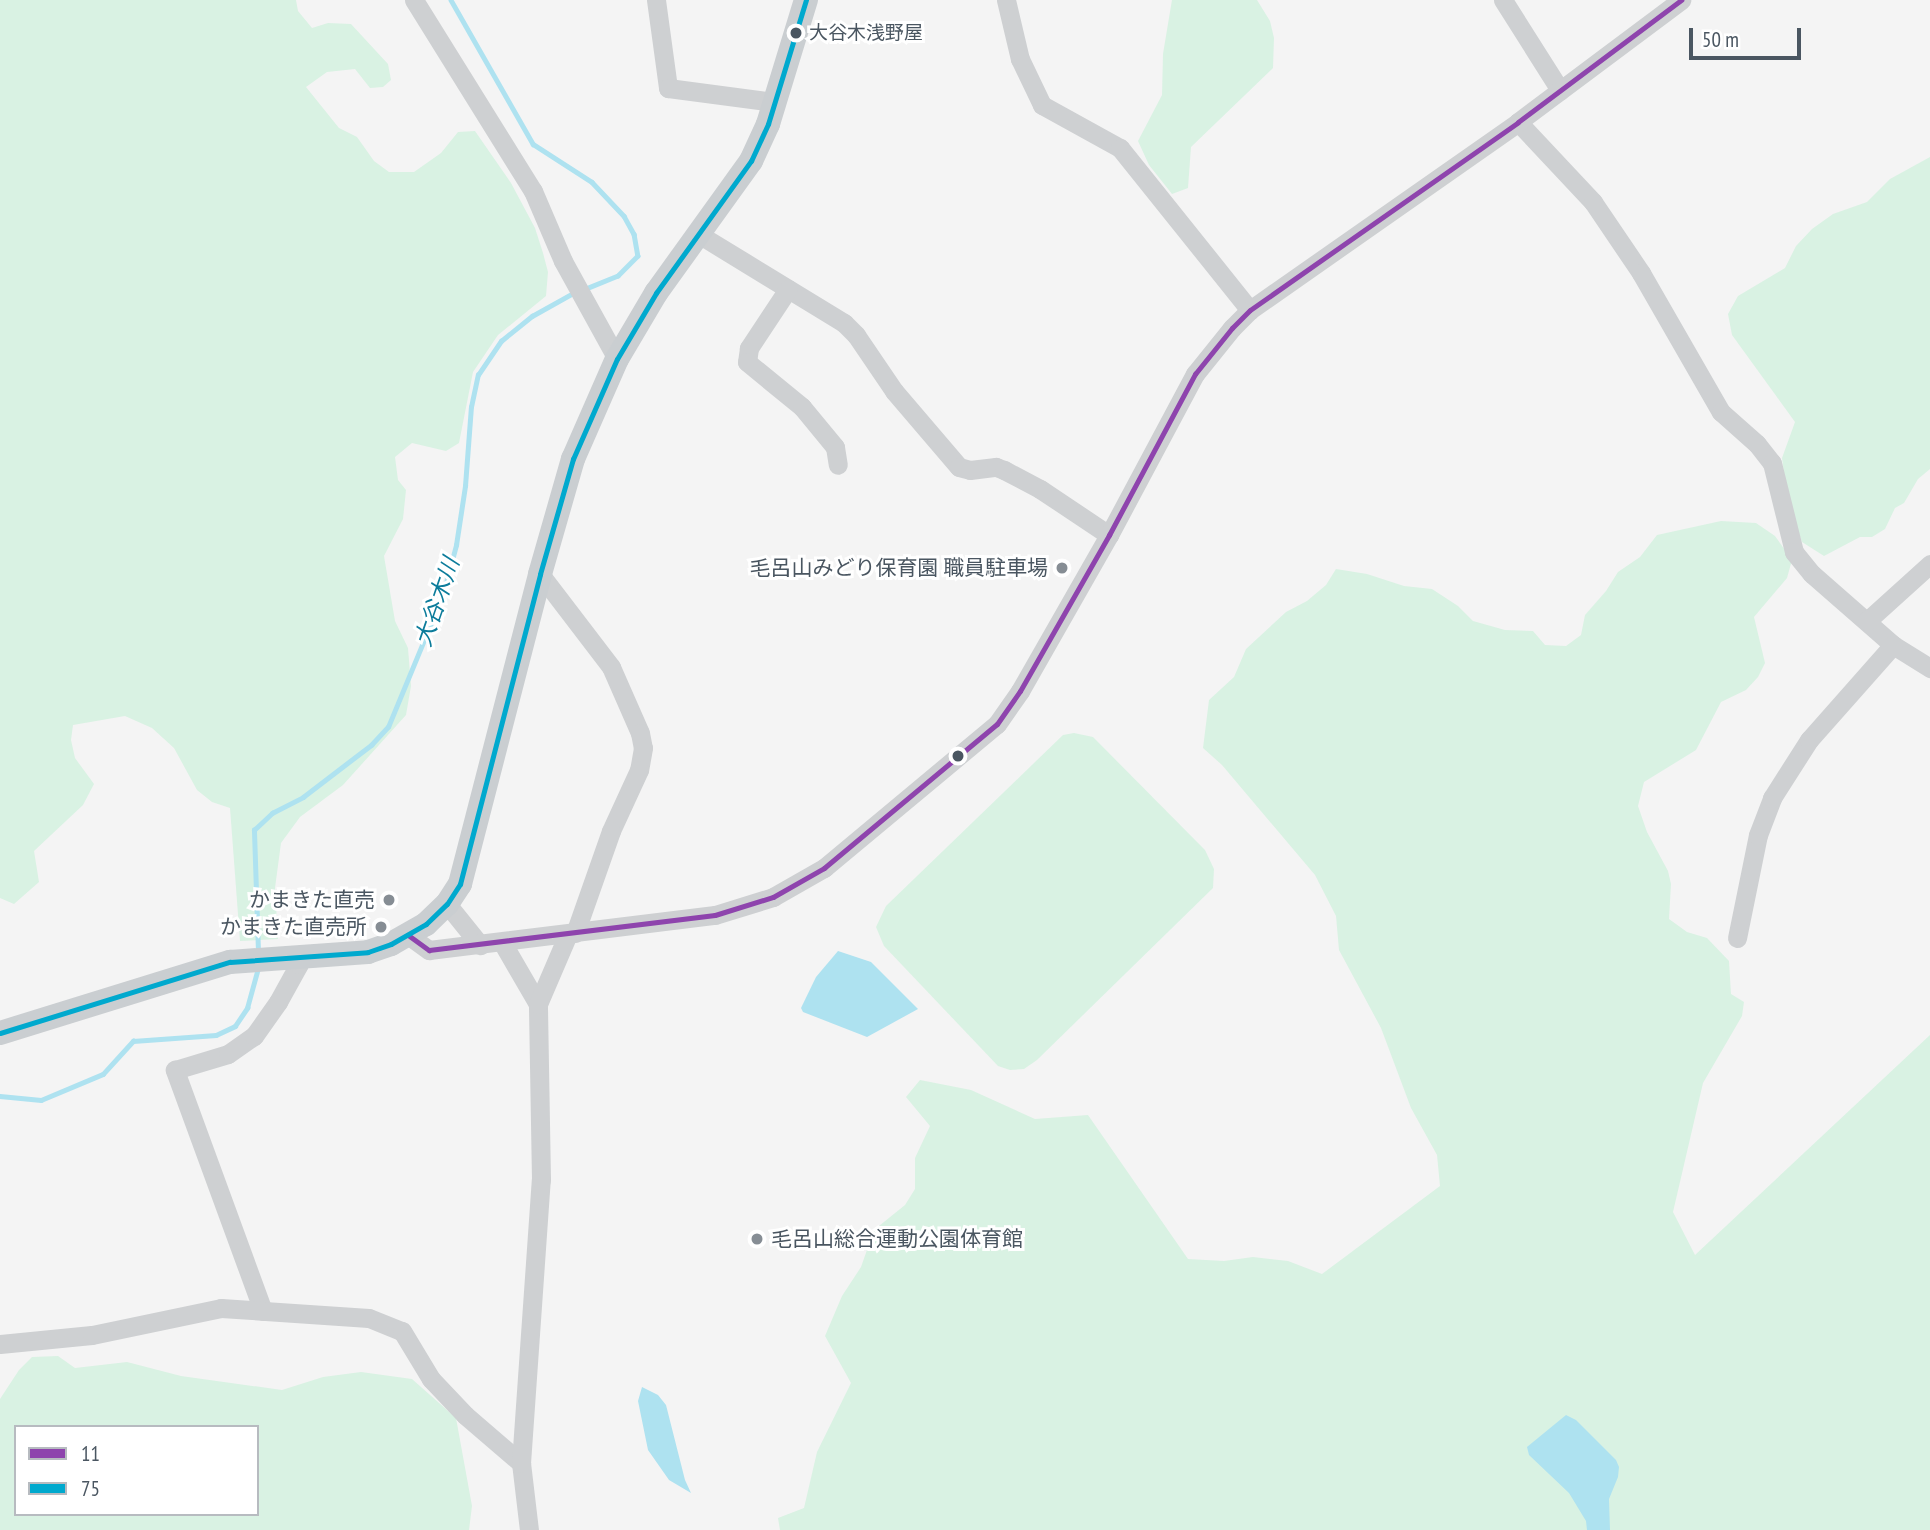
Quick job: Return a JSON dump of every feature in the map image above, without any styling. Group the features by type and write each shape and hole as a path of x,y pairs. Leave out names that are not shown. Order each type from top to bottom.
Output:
{"main road":[{"path":"0,1032 181,975 259,958 368,952 408,935 426,924 447,904 460,884 540,574 573,458 618,359 656,293 751,162 774,102 806,0"}],"street":[{"path":"414,0 533,191 575,282 618,359"},
{"path":"656,0 668,88 774,102"},
{"path":"1006,0 1020,59 1042,105 1120,148 1251,310"},
{"path":"1503,0 1560,90"},
{"path":"408,935 429,950 572,933 743,908 773,897 824,868 997,724 1020,691 1109,535 1195,374 1213,349 1251,310 1518,122 1681,0"},
{"path":"1518,122 1593,202 1641,273 1716,404 1757,444 1772,463 1794,552 1812,574 1893,645 1930,668"},
{"path":"700,235 844,323 856,335 894,391 959,467 970,470 996,467 1004,470 1109,535"},
{"path":"788,289 748,348 747,362 802,407 835,447 838,465"},
{"path":"1867,621 1930,564"},
{"path":"529,1530 521,1462 541,1180 538,1004 572,933 611,831 639,770 643,748 640,733 611,667 540,574"},
{"path":"1737,939 1758,835 1772,798 1809,740 1893,645"},
{"path":"447,904 481,945"},
{"path":"502,942 538,1004"},
{"path":"263,1311 175,1070 228,1054 254,1036 278,1002 299,964 299,957"},
{"path":"0,1344 92,1335 221,1308 369,1318 402,1331 431,1379 465,1415 521,1462"}],"green space":[{"path":"0,0 296,0 298,11 312,28 328,23 351,24 388,64 391,80 383,87 370,88 355,69 327,72 306,87 339,128 357,137 374,161 389,172 414,172 441,153 458,132 475,131 511,183 535,228 543,253 548,272 546,296 498,335 473,372 459,443 446,451 412,443 395,457 398,480 406,490 403,519 384,556 395,621 408,648 411,686 406,715 343,785 300,817 281,843 275,888 278,939 240,941 230,808 212,802 197,790 174,748 152,728 125,716 73,725 71,740 75,758 94,784 83,805 34,851 39,882 14,904 0,898"},
{"path":"1172,0 1257,0 1270,21 1274,38 1273,68 1191,147 1188,188 1172,194 1149,165 1138,141 1162,95 1163,54"},
{"path":"1930,157 1930,469 1918,479 1904,503 1895,508 1885,529 1872,537 1860,537 1824,556 1802,542 1788,505 1782,458 1795,422 1732,335 1728,314 1738,296 1785,268 1796,246 1812,229 1833,214 1867,202 1890,179"},
{"path":"1721,521 1756,523 1775,536 1792,560 1787,578 1754,617 1765,663 1758,677 1746,690 1721,702 1696,750 1644,782 1638,806 1647,832 1668,871 1671,884 1669,919 1687,932 1707,938 1729,961 1731,994 1744,1002 1742,1016 1703,1083 1673,1212 1695,1255 1930,1035 1930,1530 780,1530 778,1518 804,1508 817,1452 851,1383 825,1336 842,1296 861,1267 874,1230 905,1205 915,1189 915,1158 930,1126 906,1097 920,1080 971,1090 1035,1119 1088,1115 1188,1259 1224,1261 1253,1257 1288,1261 1322,1274 1440,1186 1437,1155 1411,1108 1381,1028 1339,950 1336,916 1315,875 1222,765 1203,748 1209,700 1234,677 1246,649 1286,612 1307,601 1326,585 1336,569 1367,574 1404,586 1432,589 1458,606 1473,621 1505,630 1533,631 1545,645 1566,646 1581,635 1585,615 1618,572 1640,557 1657,535"},
{"path":"1074,733 1093,737 1205,850 1214,869 1213,888 1037,1060 1024,1069 1010,1070 998,1066 884,946 876,927 886,906 1063,735"},
{"path":"58,1356 75,1368 127,1362 181,1376 282,1390 323,1377 361,1372 412,1379 456,1418 472,1506 469,1530 0,1530 0,1399 19,1370 32,1357"}],"water":[{"path":"838,951 871,962 918,1009 867,1037 803,1012 801,1008 816,977"},
{"path":"642,1387 658,1395 666,1405 685,1480 691,1493 669,1480 648,1450 638,1401"},
{"path":"1566,1415 1576,1420 1616,1460 1619,1467 1609,1499 1610,1530 1587,1530 1586,1521 1569,1493 1529,1455 1527,1447"}],"waterway":[{"name":"大谷木川","path":"451,0 533,144 592,182 624,216 634,234 638,256 618,276 584,290"},
{"name":"大谷木川","path":"258,952 254,830 272,813 303,797 371,745 388,727 443,594 456,545 465,486 471,407 478,375 501,341 532,316 575,292"},
{"name":"大谷木川","path":"0,1096 41,1100 103,1074 133,1041 216,1035 235,1026 247,1008 258,968"}],"transit line":[{"name":"75","path":"0,1033 230,962 368,952 391,944 426,924 447,904 460,884 540,574 573,459 617,359 656,293 751,161 768,124 806,0"},
{"name":"11","path":"408,935 429,950 715,915 773,897 824,868 997,724 1020,691 1109,535 1195,374 1232,328 1250,310 1518,122 1681,0"}],"place":[{"name":"大谷木浅野屋","path":"796,33"},
{"name":"毛呂山みどり保育園 職員駐車場","path":"1062,568"},
{"name":"かまきた直売","path":"389,900"},
{"name":"かまきた直売所","path":"381,927"},
{"name":"毛呂山総合運動公園体育館","path":"757,1239"}]}
